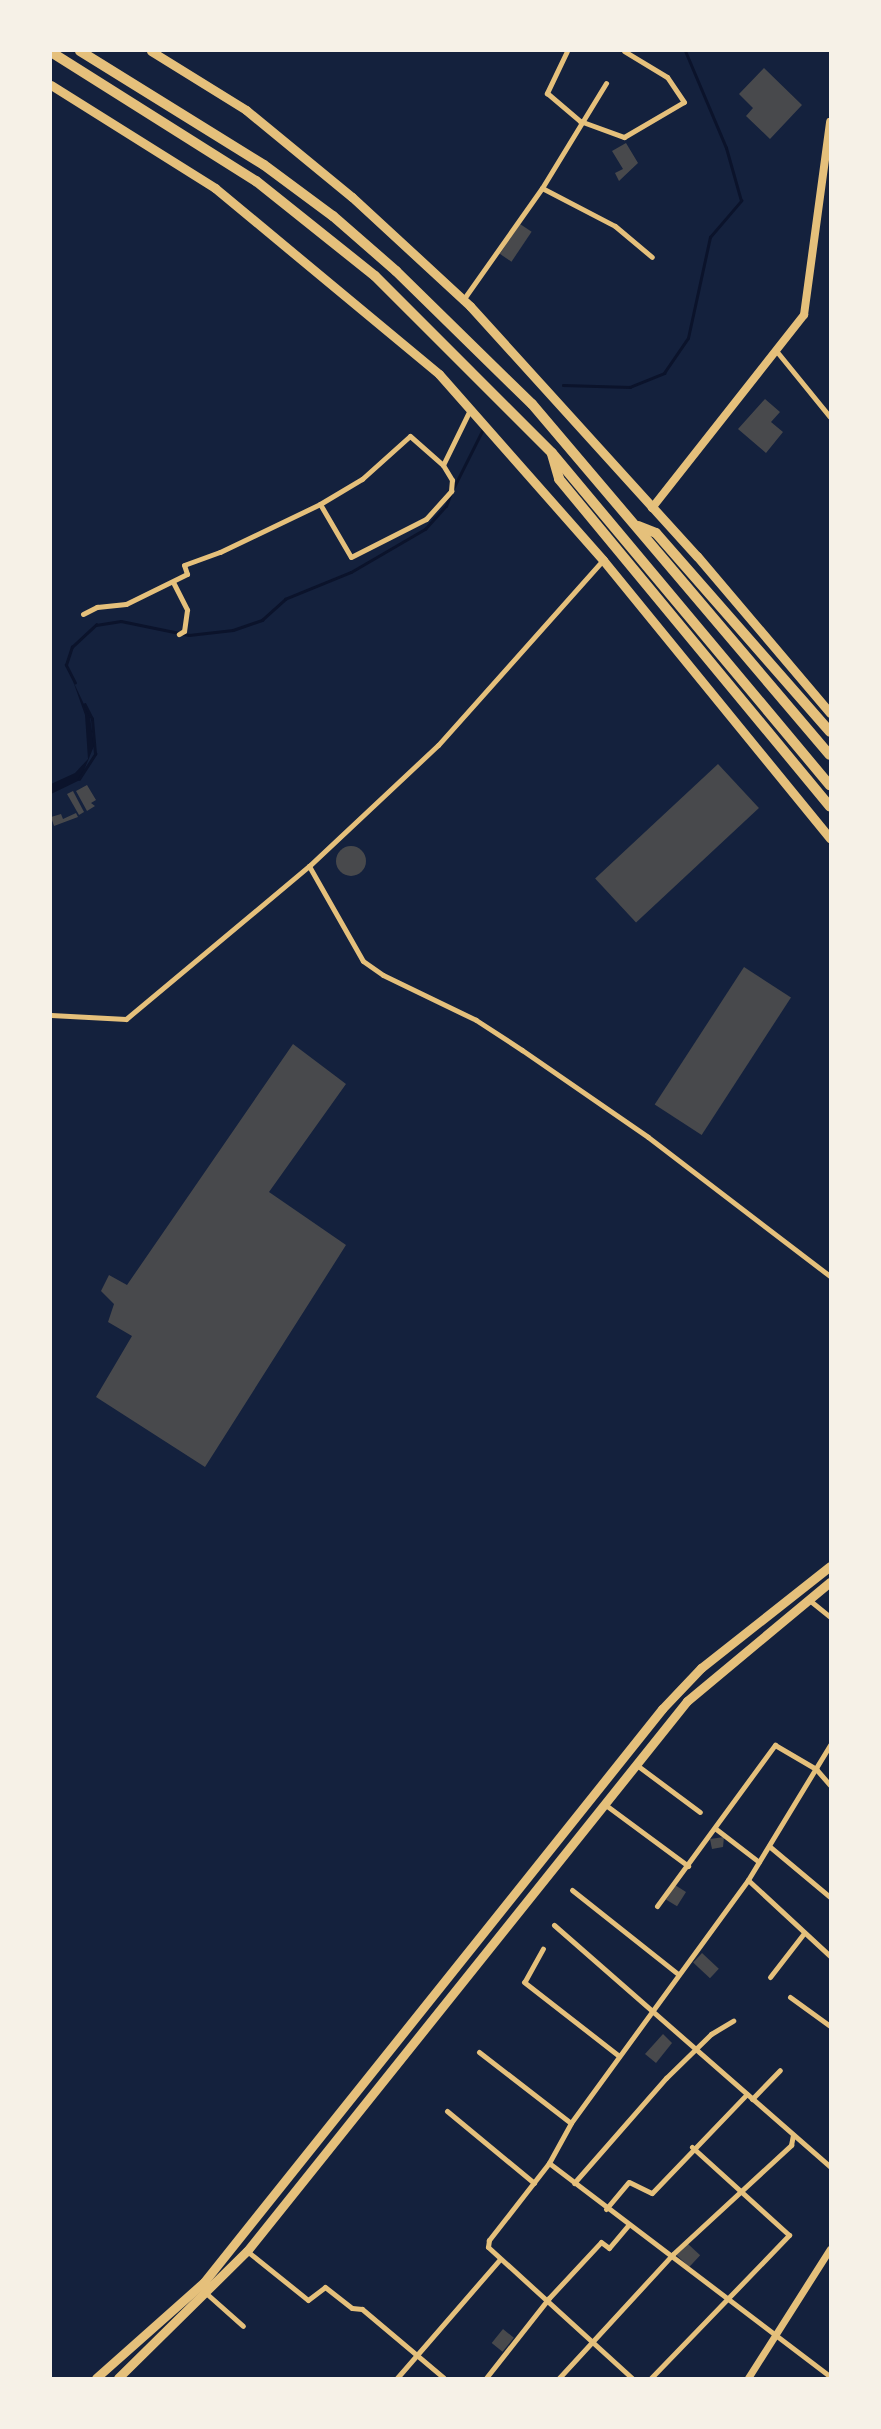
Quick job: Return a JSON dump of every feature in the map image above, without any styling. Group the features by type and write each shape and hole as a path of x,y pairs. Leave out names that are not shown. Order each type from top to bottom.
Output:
{"highway":[{"path":"80,51 264,165 334,216 482,351 637,526 830,755"},
{"path":"51,52 198,142 302,215 375,275 552,453 830,785"},
{"path":"552,453 559,479 830,807"},
{"path":"637,526 656,533 830,732"}],"main road":[{"path":"151,51 246,110 352,197 463,299 536,376 830,713"},
{"path":"51,85 232,202 406,344 492,432 603,560 830,838"},
{"path":"652,508 778,353 807,304 830,122"},
{"path":"96,2378 204,2282 662,1709 701,1668 830,1566"},
{"path":"118,2378 207,2294 247,2251 607,1806 687,1701 830,1582"}],"street":[{"path":"567,51 547,93 580,121 620,137 635,133 684,102 667,77 624,51"},
{"path":"463,299 542,188 580,121 606,83"},
{"path":"542,188 615,226 653,257"},
{"path":"778,353 830,417"},
{"path":"443,465 472,411"},
{"path":"83,614 97,607 126,604 187,574 184,565 320,505 362,479 410,436 443,465 452,480 443,503 410,529 351,557 320,505"},
{"path":"51,1015 126,1019 309,866 438,745 603,560"},
{"path":"173,582 187,610 184,631 179,634"},
{"path":"309,866 363,961 383,975 476,1020 522,1050 648,1138 830,1276"},
{"path":"808,1599 830,1617"},
{"path":"657,1906 776,1745 816,1769 830,1785"},
{"path":"632,2378 549,2298 500,2259 488,2242 534,2183 571,2123 748,1880 830,1745"},
{"path":"638,1766 700,1812"},
{"path":"607,1806 688,1866"},
{"path":"716,1829 759,1862"},
{"path":"769,1846 830,1897"},
{"path":"748,1880 830,1956"},
{"path":"572,1890 678,1974"},
{"path":"554,1925 699,2048 830,2167"},
{"path":"770,1976 804,1933"},
{"path":"543,1949 525,1982 619,2056"},
{"path":"790,1997 830,2026"},
{"path":"575,2183 666,2078 711,2034 733,2021"},
{"path":"479,2052 571,2123"},
{"path":"606,2209 629,2182 652,2193 692,2147 780,2070"},
{"path":"447,2110 534,2183"},
{"path":"559,2378 673,2254 740,2188 782,2153 793,2136"},
{"path":"651,2378 726,2296 789,2235 692,2147"},
{"path":"550,2160 606,2209 673,2254 830,2376"},
{"path":"486,2378 549,2298 601,2242 609,2248 628,2225"},
{"path":"748,2378 830,2249"},
{"path":"247,2251 309,2300 325,2287 352,2308 362,2309 444,2378"},
{"path":"397,2378 500,2259"},
{"path":"207,2294 243,2326"}],"water":[{"path":"73,681 90,717 94,746 80,780 51,794 51,784 75,773 88,759 85,715"}],"building":[{"path":"764,68 802,105 770,139 746,116 753,108 739,94"},
{"path":"626,143 638,163 619,181 615,173 623,169 612,151"},
{"path":"520,224 532,232 511,262 500,254"},
{"path":"765,399 780,412 771,422 783,432 766,453 738,429"},
{"path":"718,764 759,808 636,922 595,879"},
{"path":"87,785 96,800 91,803 95,806 87,811 76,791"},
{"path":"73,791 84,812 79,815 67,794"},
{"path":"76,813 78,817 54,826 51,817 61,814 63,819"},
{"path":"351,846 362,850 366,861 362,872 351,876 340,872 336,861 340,850"},
{"path":"744,967 791,997 702,1135 655,1105"},
{"path":"293,1044 346,1084 269,1192 346,1245 205,1467 96,1397 132,1336 108,1322 114,1304 101,1291 109,1275 127,1285"},
{"path":"724,1837 723,1847 712,1849 710,1839"},
{"path":"675,1885 686,1892 677,1906 666,1899"},
{"path":"702,1953 719,1969 710,1978 693,1963"},
{"path":"663,2034 672,2043 656,2063 645,2054"},
{"path":"687,2243 700,2255 689,2267 676,2255"},
{"path":"503,2329 514,2338 503,2352 492,2343"}],"waterway":[{"path":"563,385 630,387 664,373 688,338 710,237 741,201 726,148 685,51"},
{"path":"454,487 484,427"},
{"path":"75,683 66,665 72,647 96,625 121,621 189,635 233,630 262,620 285,599 351,572 425,529 446,506 451,493"},
{"path":"79,779 95,754 92,719 85,705"}]}
